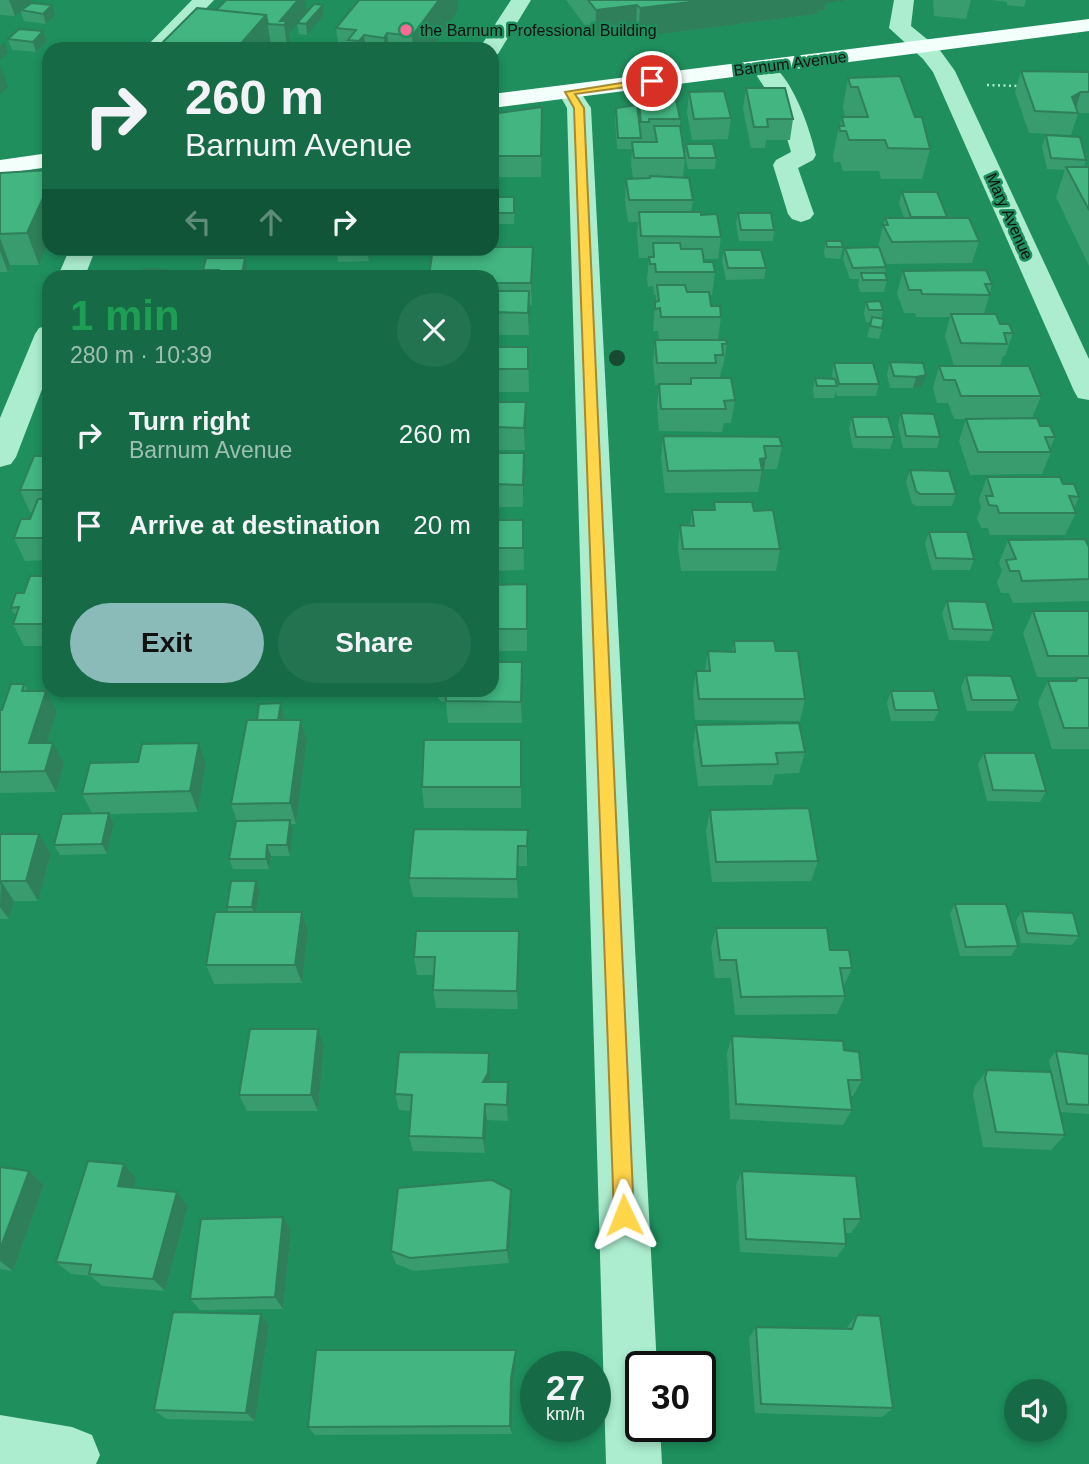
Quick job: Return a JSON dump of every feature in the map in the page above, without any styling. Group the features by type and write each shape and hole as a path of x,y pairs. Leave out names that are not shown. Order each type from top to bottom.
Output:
{"main road":[{"name":"Barnum Avenue","path":"499,101 1089,25"},
{"path":"0,167 42,160"}],"street":[{"path":"162,42 204,0"},
{"path":"494,42 521,0"},
{"name":"Mary Avenue","path":"904,0 900,28 922,46 944,71 1089,391"},
{"path":"762,67 787,98 799,130 804,155 785,165 801,214"},
{"path":"569,92 579,108 634,1464"},
{"path":"0,457 42,352"},
{"path":"0,1443 72,1455"}],"path":[{"path":"979,85 1026,86"}],"building":[{"path":"226,0 298,0 280,21 287,21 284,25 268,24 266,15 216,10"},
{"path":"359,0 439,0 412,36 387,33 384,38 364,35 359,41 348,40 356,30 336,28"},
{"path":"588,0 707,0 596,10"},
{"path":"32,3 52,5 43,14 21,10"},
{"path":"314,4 323,5 306,24 297,23"},
{"path":"197,8 266,15 242,42 163,42"},
{"path":"19,29 43,31 33,42 8,39"},
{"path":"1021,71 1089,72 1089,92 1081,92 1072,97 1078,113 1035,111"},
{"path":"900,76 915,117 922,117 930,149 888,148 885,140 849,140 846,131 840,131 839,126 844,126 842,117 868,117 858,87 851,87 848,78"},
{"path":"746,88 785,88 793,119 767,119 768,127 754,127"},
{"path":"674,89 680,119 649,119 649,122 641,122 638,95"},
{"path":"724,91 731,118 694,119 689,92"},
{"path":"637,105 641,138 618,138 616,108"},
{"path":"542,107 541,156 499,156 499,113"},
{"path":"654,126 680,126 685,158 634,158 632,142 657,142"},
{"path":"1046,135 1080,137 1086,160 1051,158"},
{"path":"686,144 713,144 716,158 689,158"},
{"path":"1066,167 1089,167 1089,210"},
{"path":"42,170 42,200 27,233 0,234 0,173"},
{"path":"650,176 689,178 693,200 629,200 626,179"},
{"path":"902,192 937,192 947,217 911,217"},
{"path":"499,197 514,197 514,213 499,213"},
{"path":"639,212 717,214 721,237 641,236"},
{"path":"738,213 771,213 774,230 741,230"},
{"path":"885,218 969,218 979,241 892,242 883,225 888,225"},
{"path":"826,241 841,241 843,247 827,247"},
{"path":"653,243 680,243 681,249 702,249 704,262 713,262 715,272 656,272 655,264 650,264 649,257 654,257"},
{"path":"499,247 533,247 531,283 499,283 499,270 430,270 432,256 499,256"},
{"path":"879,247 886,267 853,268 845,248"},
{"path":"724,250 761,250 766,268 728,268"},
{"path":"206,258 245,258 243,270 203,270"},
{"path":"986,270 992,284 985,284 990,295 922,294 921,290 909,290 903,271"},
{"path":"861,273 885,273 887,280 863,280"},
{"path":"657,285 685,285 687,292 709,292 711,306 720,306 721,317 661,317 660,308 655,309 655,302 659,301"},
{"path":"499,291 529,291 528,313 499,312"},
{"path":"880,301 883,310 869,310 866,302"},
{"path":"951,314 996,314 1000,324 1009,324 1013,333 1004,333 1007,344 961,343"},
{"path":"872,317 884,319 882,328 870,326"},
{"path":"655,340 726,340 727,344 722,344 723,355 715,355 716,363 657,363"},
{"path":"499,347 528,347 528,369 499,369"},
{"path":"890,362 923,363 926,375 894,376"},
{"path":"834,363 873,363 879,384 839,384"},
{"path":"939,366 1029,366 1041,396 961,396 955,380 944,380"},
{"path":"691,378 731,378 735,400 724,401 726,409 661,409 659,384 691,384"},
{"path":"815,378 835,379 837,386 817,386"},
{"path":"499,402 526,402 524,428 499,427"},
{"path":"901,413 934,414 940,437 906,436"},
{"path":"852,417 888,417 894,437 856,437"},
{"path":"1037,418 1040,426 1050,426 1055,437 1045,437 1051,452 978,452 966,419"},
{"path":"663,436 779,437 782,446 764,446 766,458 760,459 762,470 668,471"},
{"path":"499,453 524,453 523,485 499,484"},
{"path":"34,456 42,456 42,490 20,490"},
{"path":"910,470 949,471 956,494 920,494 916,491"},
{"path":"987,477 1060,477 1063,484 1074,484 1079,497 1069,496 1076,513 999,513 997,506 989,505 986,496 993,496"},
{"path":"38,499 42,499 42,538 14,538 21,519 30,519"},
{"path":"714,502 752,502 754,511 773,510 780,549 683,549 680,525 694,526 692,510 715,510"},
{"path":"499,520 523,520 523,548 499,548"},
{"path":"929,532 967,532 974,559 936,558"},
{"path":"1085,539 1089,547 1089,579 1022,581 1019,571 1010,571 1006,560 1016,559 1008,540"},
{"path":"30,576 42,576 42,624 13,624 19,607 11,608 16,593 24,593"},
{"path":"527,584 527,629 499,629 499,585"},
{"path":"947,601 986,602 994,630 953,629"},
{"path":"1033,611 1089,611 1089,656 1048,656"},
{"path":"734,641 774,641 776,651 798,651 805,699 699,699 696,671 710,671 708,651 735,652"},
{"path":"499,662 522,662 521,702 446,701 446,697 499,697"},
{"path":"966,675 1011,676 1019,700 972,700"},
{"path":"1078,678 1089,678 1089,728 1064,728 1048,681 1076,681"},
{"path":"11,684 24,684 22,691 42,691 44,697 29,743 53,743 45,771 0,772 2,710"},
{"path":"891,691 934,691 939,710 895,710"},
{"path":"281,703 278,720 257,720 259,704"},
{"path":"247,720 301,720 290,803 231,804"},
{"path":"799,723 805,752 776,753 778,764 702,766 696,725"},
{"path":"424,740 521,740 521,787 422,787"},
{"path":"199,743 190,791 82,794 90,763 138,762 142,744"},
{"path":"984,753 1035,753 1046,791 993,790"},
{"path":"809,808 818,861 716,862 710,810"},
{"path":"109,813 102,844 54,845 62,814"},
{"path":"290,820 287,845 267,845 266,859 229,859 236,821"},
{"path":"414,829 528,830 527,846 518,846 517,879 409,878"},
{"path":"0,834 39,834 26,881 1,881 0,884"},
{"path":"231,881 256,881 252,907 227,907"},
{"path":"955,904 1006,904 1018,946 966,947"},
{"path":"1022,911 1073,913 1079,936 1027,933"},
{"path":"215,912 302,912 295,965 206,965"},
{"path":"716,928 827,928 830,950 849,950 852,968 840,968 845,996 741,997 736,960 720,960"},
{"path":"416,931 519,931 517,991 433,990 435,957 414,957"},
{"path":"250,1029 318,1029 311,1095 239,1095"},
{"path":"732,1036 843,1041 844,1050 859,1052 862,1080 848,1080 852,1110 736,1104"},
{"path":"1056,1051 1089,1054 1089,1105 1067,1104"},
{"path":"399,1052 489,1053 488,1073 483,1082 508,1082 507,1105 485,1104 483,1138 409,1136 412,1095 395,1094"},
{"path":"987,1070 1051,1072 1065,1135 996,1132 985,1078"},
{"path":"88,1161 124,1164 118,1186 177,1192 153,1279 89,1274 91,1265 56,1262"},
{"path":"0,1167 29,1171 0,1249"},
{"path":"742,1171 856,1176 861,1219 844,1219 846,1244 746,1239"},
{"path":"492,1180 511,1190 507,1250 410,1258 391,1251 398,1188"},
{"path":"283,1217 275,1297 190,1299 201,1219"},
{"path":"173,1312 261,1314 246,1413 154,1410"},
{"path":"857,1315 880,1316 893,1408 761,1404 756,1327 852,1329"},
{"path":"316,1350 516,1350 511,1378 510,1426 308,1427"}],"place":[{"name":"the Barnum Professional Building","path":"406,30"}],"route":[{"path":"624,1215 579,108 569,92 652,81"}]}
